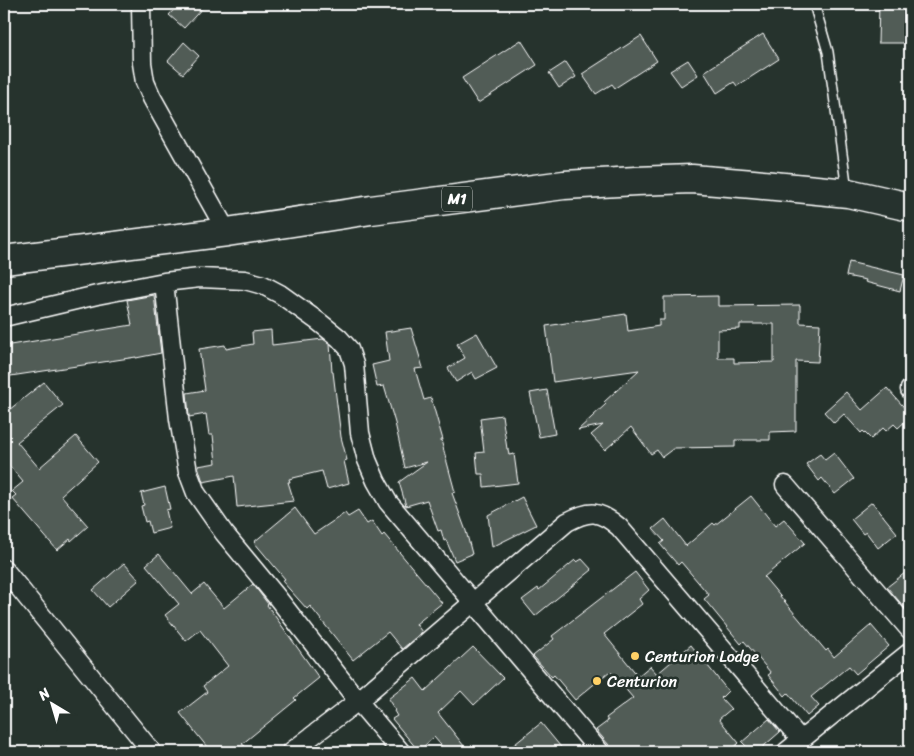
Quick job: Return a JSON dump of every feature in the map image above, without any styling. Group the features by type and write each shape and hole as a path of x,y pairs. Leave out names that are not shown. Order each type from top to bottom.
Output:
{"highway":[{"name":"M1","path":"4,260 227,232 400,206 564,185 627,181 692,179 753,184 848,193 910,207"}],"street":[{"path":"141,4 142,63 145,82 152,98 227,232"},
{"path":"4,317 97,295 164,282 200,278 245,280 263,285 280,294 339,338 349,349 354,364 360,433 367,460 388,502 600,752"},
{"path":"164,282 180,427 188,472 196,493 224,533 401,752"},
{"path":"784,485 910,630"},
{"path":"291,752 358,701 568,522 581,515 594,513 608,518 619,527 801,740"},
{"path":"4,569 152,752"},
{"path":"786,752 910,652"}],"lane":[{"path":"814,4 828,52 848,193"}],"building":[{"path":"179,4 206,4 184,28 169,15"},
{"path":"879,4 905,4 905,43 878,43"},
{"path":"763,34 779,59 737,86 734,82 717,93 704,72"},
{"path":"641,36 657,61 615,88 612,84 596,94 582,74"},
{"path":"521,40 537,65 478,103 462,78"},
{"path":"184,42 199,56 183,74 168,61"},
{"path":"688,60 698,75 681,86 670,71"},
{"path":"566,62 576,77 559,88 549,73"},
{"path":"849,262 904,275 900,291 846,276"},
{"path":"154,295 161,353 4,377 4,346 132,325 127,300"},
{"path":"718,296 718,306 800,305 800,323 820,324 818,362 796,361 796,431 770,432 770,440 735,440 735,447 674,448 662,457 657,450 651,454 631,427 605,450 591,435 603,425 578,430 606,404 604,402 639,370 553,382 546,326 626,314 628,331 659,326 659,320 664,320 664,297","holes":["740,324 774,324 774,362 734,363 734,358 718,358 718,330 740,329"]},
{"path":"411,328 423,368 415,369 424,400 431,398 455,492 452,493 472,554 455,561 446,540 444,541 441,530 438,531 427,500 406,506 399,482 427,462 405,468 384,386 377,387 372,365 389,361 385,332"},
{"path":"271,330 272,345 323,339 330,344 341,437 347,460 344,461 349,483 327,489 322,471 289,479 290,482 288,482 294,501 237,507 234,476 203,482 198,466 216,463 213,435 209,435 206,414 189,417 187,393 205,390 199,349 225,345 226,349 253,344 252,332"},
{"path":"477,333 497,368 476,379 472,372 456,382 448,368 465,358 457,344"},
{"path":"44,382 63,405 17,442 39,468 76,436 98,462 61,495 88,526 57,550 12,498 16,495 12,491 23,482 4,459 4,414"},
{"path":"887,388 910,414 910,417 898,428 894,424 886,431 883,428 871,439 863,431 861,433 844,414 834,423 824,412 846,392 862,410"},
{"path":"547,390 555,434 539,437 530,393"},
{"path":"502,415 507,449 509,455 514,454 518,483 484,487 483,474 478,474 476,453 484,452 480,418"},
{"path":"834,453 854,479 835,494 822,478 819,481 806,464 820,454 825,460"},
{"path":"165,487 170,509 166,510 170,528 151,533 148,521 145,522 141,506 144,505 141,493"},
{"path":"751,496 775,526 784,519 805,543 764,577 826,651 828,649 834,657 871,625 889,646 856,674 849,666 811,697 819,706 807,716 788,693 785,696 768,675 771,673 744,641 741,644 704,599 709,595 681,562 678,565 660,544 664,541 653,529 665,519 686,546 713,523 715,525"},
{"path":"522,497 536,525 492,547 488,515"},
{"path":"872,502 897,533 878,548 866,532 863,534 851,519"},
{"path":"295,508 314,534 345,513 348,517 358,511 367,524 372,521 382,536 384,534 442,603 416,624 422,632 402,649 388,632 353,660 310,606 307,609 282,581 285,579 254,542"},
{"path":"159,554 192,594 204,584 224,608 253,584 319,678 294,698 296,700 242,744 245,746 237,752 211,752 180,713 207,692 203,686 228,666 200,630 186,641 165,615 179,604 146,565"},
{"path":"582,559 592,570 535,616 522,600 538,588 539,590 575,560 577,562"},
{"path":"124,563 139,580 108,607 93,590"},
{"path":"910,569 910,614 887,587"},
{"path":"635,572 649,590 639,599 642,604 604,634 638,676 650,666 657,674 691,645 728,691 721,698 731,709 719,719 739,743 729,752 615,752 596,730 608,721 606,718 633,698 610,671 575,700 554,675 552,677 533,656 554,639 552,636"},
{"path":"473,647 503,678 474,705 461,691 438,713 464,746 457,752 447,752 434,737 422,748 420,746 417,749 392,719 397,716 388,699 415,678 425,691"},
{"path":"769,719 780,732 757,752 752,752 742,742"},
{"path":"541,723 565,752 505,752"}],"place":[{"name":"Centurion Lodge","path":"635,656"},
{"name":"Centurion","path":"597,681"}]}
